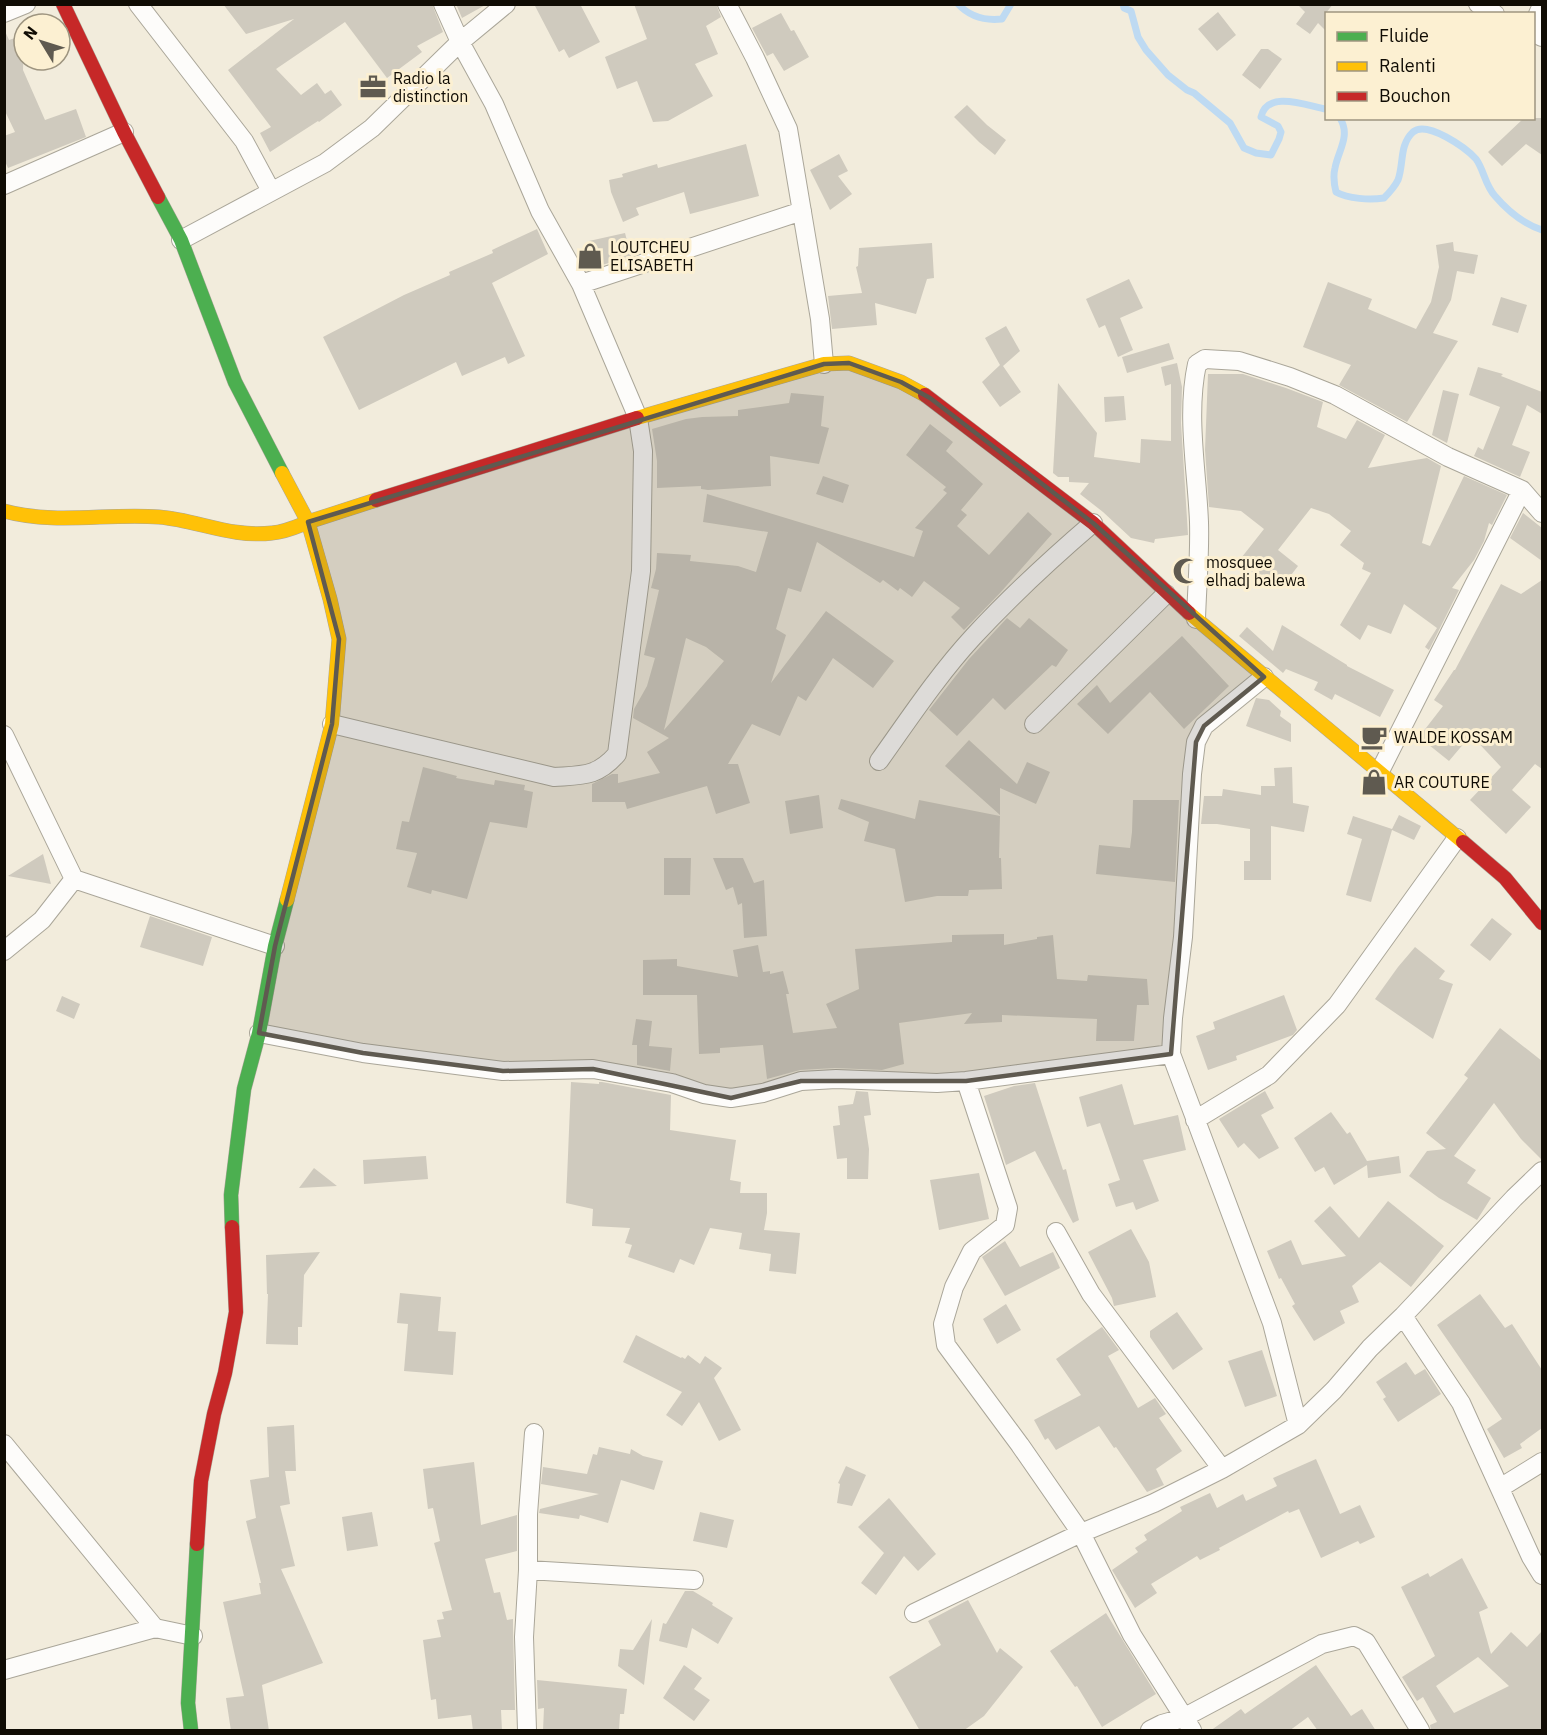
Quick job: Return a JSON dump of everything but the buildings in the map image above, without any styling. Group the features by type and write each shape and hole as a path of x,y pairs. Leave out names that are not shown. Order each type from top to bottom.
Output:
{"street":[{"path":"4,13 26,4"},
{"path":"63,4 124,132 181,240 235,382 308,522 339,639 332,724 275,946 259,1033 244,1089 231,1195 236,1312 201,1481 194,1636 188,1703 190,1731"},
{"path":"138,4 244,141 271,192"},
{"path":"332,724 554,777 585,775 605,768 617,754 641,571 644,451 638,418 581,284 540,211 494,104 460,42 443,4"},
{"path":"181,240 325,163 372,128 460,42 506,4"},
{"path":"727,4 788,129 820,319 824,364"},
{"path":"1478,4 1492,12"},
{"path":"4,185 124,132"},
{"path":"581,284 802,211"},
{"path":"1196,620 1199,525 1193,419 1197,364 1205,359 1239,361 1335,394 1448,457 1522,490 1542,513"},
{"path":"4,511 16,515 56,520 157,517 225,532 262,534 293,530 308,522 638,418 824,364 849,363 901,382 930,398 1093,523 1196,620 1339,740 1380,771 1505,878 1542,923"},
{"path":"1380,771 1522,490"},
{"path":"879,761 922,700 972,638 1033,575 1093,523"},
{"path":"1034,724 1166,594"},
{"path":"1264,677 1204,726 1196,742 1192,774 1183,937 1171,1054 1272,1323 1298,1425"},
{"path":"4,735 74,879 275,946"},
{"path":"1195,1120 1269,1075 1337,1005 1458,838"},
{"path":"4,951 42,920 74,879"},
{"path":"259,1033 363,1053 503,1071 593,1069 672,1083 704,1094 731,1098 763,1094 801,1081 836,1079 937,1083 966,1081 1171,1054"},
{"path":"966,1081 1008,1208 1005,1225 972,1251 954,1287 943,1324 946,1345 1081,1533 1132,1635 1188,1724"},
{"path":"914,1612 1081,1533 1154,1503 1222,1469 1298,1425 1542,1171"},
{"path":"1056,1232 1091,1294 1222,1469"},
{"path":"1402,1316 1461,1403 1531,1557 1542,1575"},
{"path":"527,1731 524,1638 528,1570 528,1514 534,1433"},
{"path":"4,1444 155,1628"},
{"path":"1500,1488 1542,1462"},
{"path":"528,1570 694,1580"},
{"path":"4,1670 155,1628 194,1636"},
{"path":"1150,1731 1161,1724 1188,1724 1322,1644 1354,1636 1366,1642 1420,1731"}],"highlighted area":[{"path":"849,363 901,382 930,398 1093,523 1264,677 1204,726 1196,742 1171,1054 966,1081 801,1081 731,1098 593,1069 503,1071 363,1053 259,1033 275,946 332,724 339,639 308,522 824,364"}],"waterway":[{"path":"958,4 972,15 983,19 1002,19 1011,4"},
{"path":"1123,4 1124,8 1131,11 1138,37 1146,50 1168,75 1230,123 1244,148 1256,153 1271,155 1281,132 1278,126 1261,117 1265,108 1271,104 1289,101 1325,109"},
{"path":"1341,120 1344,137 1334,171 1336,192 1359,198 1384,198 1398,180 1404,149 1409,137 1419,129 1427,130 1446,137 1471,154 1479,163 1492,192 1500,201 1522,220 1542,230"}],"traffic: fast":[{"path":"158,197 181,240 235,382 282,473"},
{"path":"232,1227 231,1195 244,1089 259,1033 275,946 287,900"},
{"path":"191,1730 188,1703 197,1544"}],"traffic: slow":[{"path":"637,418 824,364 849,363 901,382 925,395"},
{"path":"282,473 308,522 339,639 332,724 287,900"},
{"path":"4,511 62,518 159,517 229,531 257,534 287,530 376,500"},
{"path":"1189,613 1463,842"}],"traffic: jam":[{"path":"63,4 158,197"},
{"path":"925,395 1093,523 1189,613"},
{"path":"376,500 637,418"},
{"path":"1463,842 1505,878 1542,923"},
{"path":"197,1544 201,1481 236,1312 232,1227"}],"place":[{"name":"Radio la distinction","path":"373,87"},
{"name":"LOUTCHEU ELISABETH","path":"590,256"},
{"name":"mosquee elhadj balewa","path":"1186,571"},
{"name":"WALDE KOSSAM","path":"1374,737"},
{"name":"AR COUTURE","path":"1374,782"}]}
